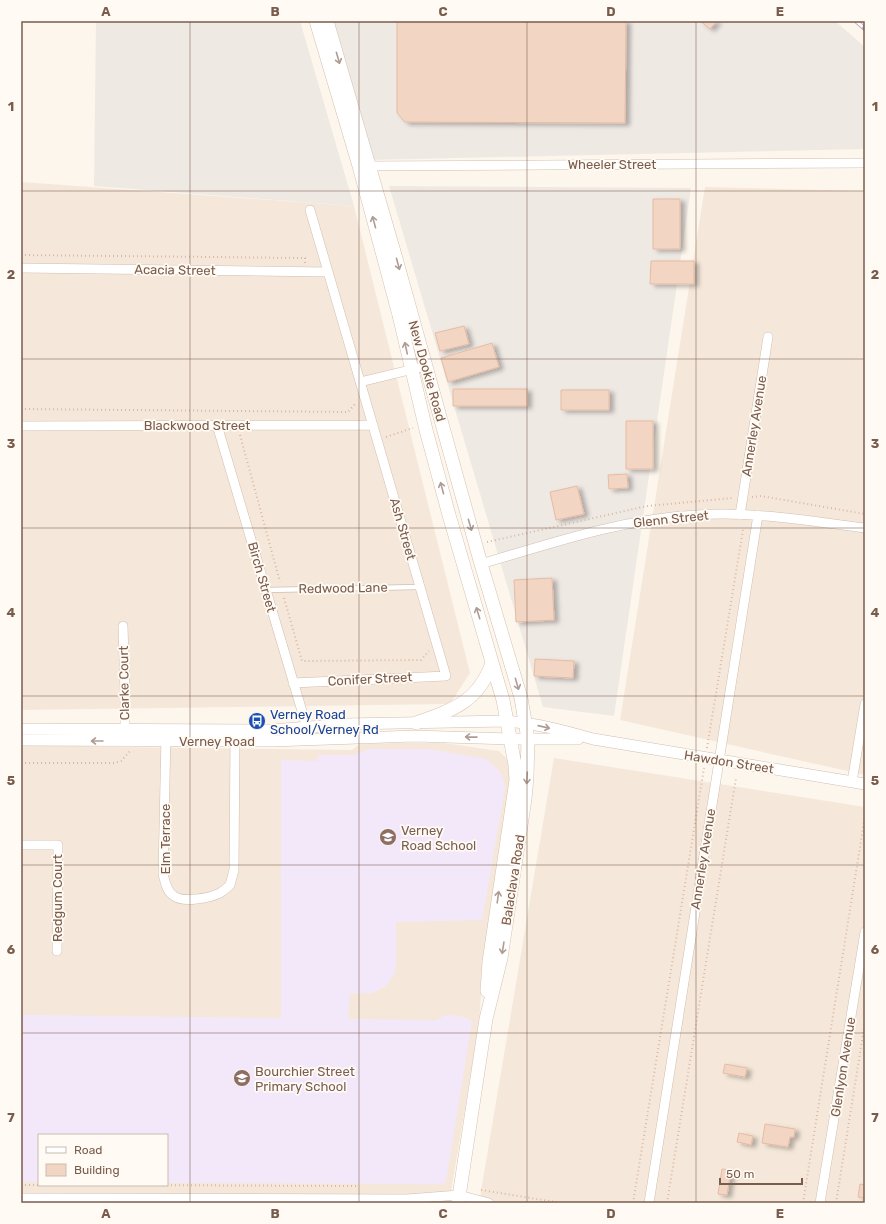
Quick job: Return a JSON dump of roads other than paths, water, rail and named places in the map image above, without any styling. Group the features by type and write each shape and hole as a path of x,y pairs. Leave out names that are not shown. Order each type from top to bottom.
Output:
{"main road":[{"name":"New Dookie Road","path":"316,21 364,166 426,366 481,564 521,698 524,722"},
{"name":"New Dookie Road","path":"327,21 364,166 411,370 449,515 492,663 506,721"},
{"path":"416,723 446,711 472,697 484,682 492,663"},
{"name":"Balaclava Road","path":"458,1199 486,1019 489,962 516,780 506,721"},
{"name":"Balaclava Road","path":"486,1019 502,958 524,806 527,777 528,739 524,722"}],"street":[{"name":"Wheeler Street","path":"364,166 865,164"},
{"name":"Ash Street","path":"310,210 446,676"},
{"name":"Acacia Street","path":"21,268 328,272"},
{"name":"Annerley Avenue","path":"740,515 768,337"},
{"path":"360,382 426,366"},
{"name":"Birch Street","path":"217,425 307,728"},
{"name":"Blackwood Street","path":"21,426 373,425"},
{"name":"Glenn Street","path":"481,564 599,530 651,519 697,514 758,515 865,528"},
{"name":"Annerley Avenue","path":"649,1203 758,515"},
{"name":"Clarke Court","path":"123,626 125,741"},
{"name":"Conifer Street","path":"293,683 446,676"},
{"path":"852,782 865,704"},
{"name":"Hawdon Street","path":"506,721 524,722 593,739 865,784"},
{"name":"Verney Road","path":"21,740 125,741 166,735 235,729 272,730 346,724 506,721"},
{"name":"Verney Road","path":"21,729 125,729 166,735 235,741 415,736 510,739"},
{"name":"Elm Terrace","path":"166,735 163,874 167,889 174,896 184,900 202,898 219,893 230,885 234,870 235,729"},
{"name":"Hawdon Street","path":"510,739 593,739"},
{"name":"Redgum Court","path":"21,845 58,845 57,950"},
{"name":"Glenlyon Avenue","path":"820,1203 865,932"},
{"path":"27,1200 458,1199 489,1203"},
{"path":"404,1200 431,1203"}],"lane":[{"name":"Redwood Lane","path":"266,590 420,586"}],"railway":[{"path":"856,21 865,29"}],"place":[{"name":"Verney Road School/Verney Rd","path":"257,721"},
{"name":"Verney Road School","path":"388,837"},
{"name":"Bourchier Street Primary School","path":"242,1078"}]}
